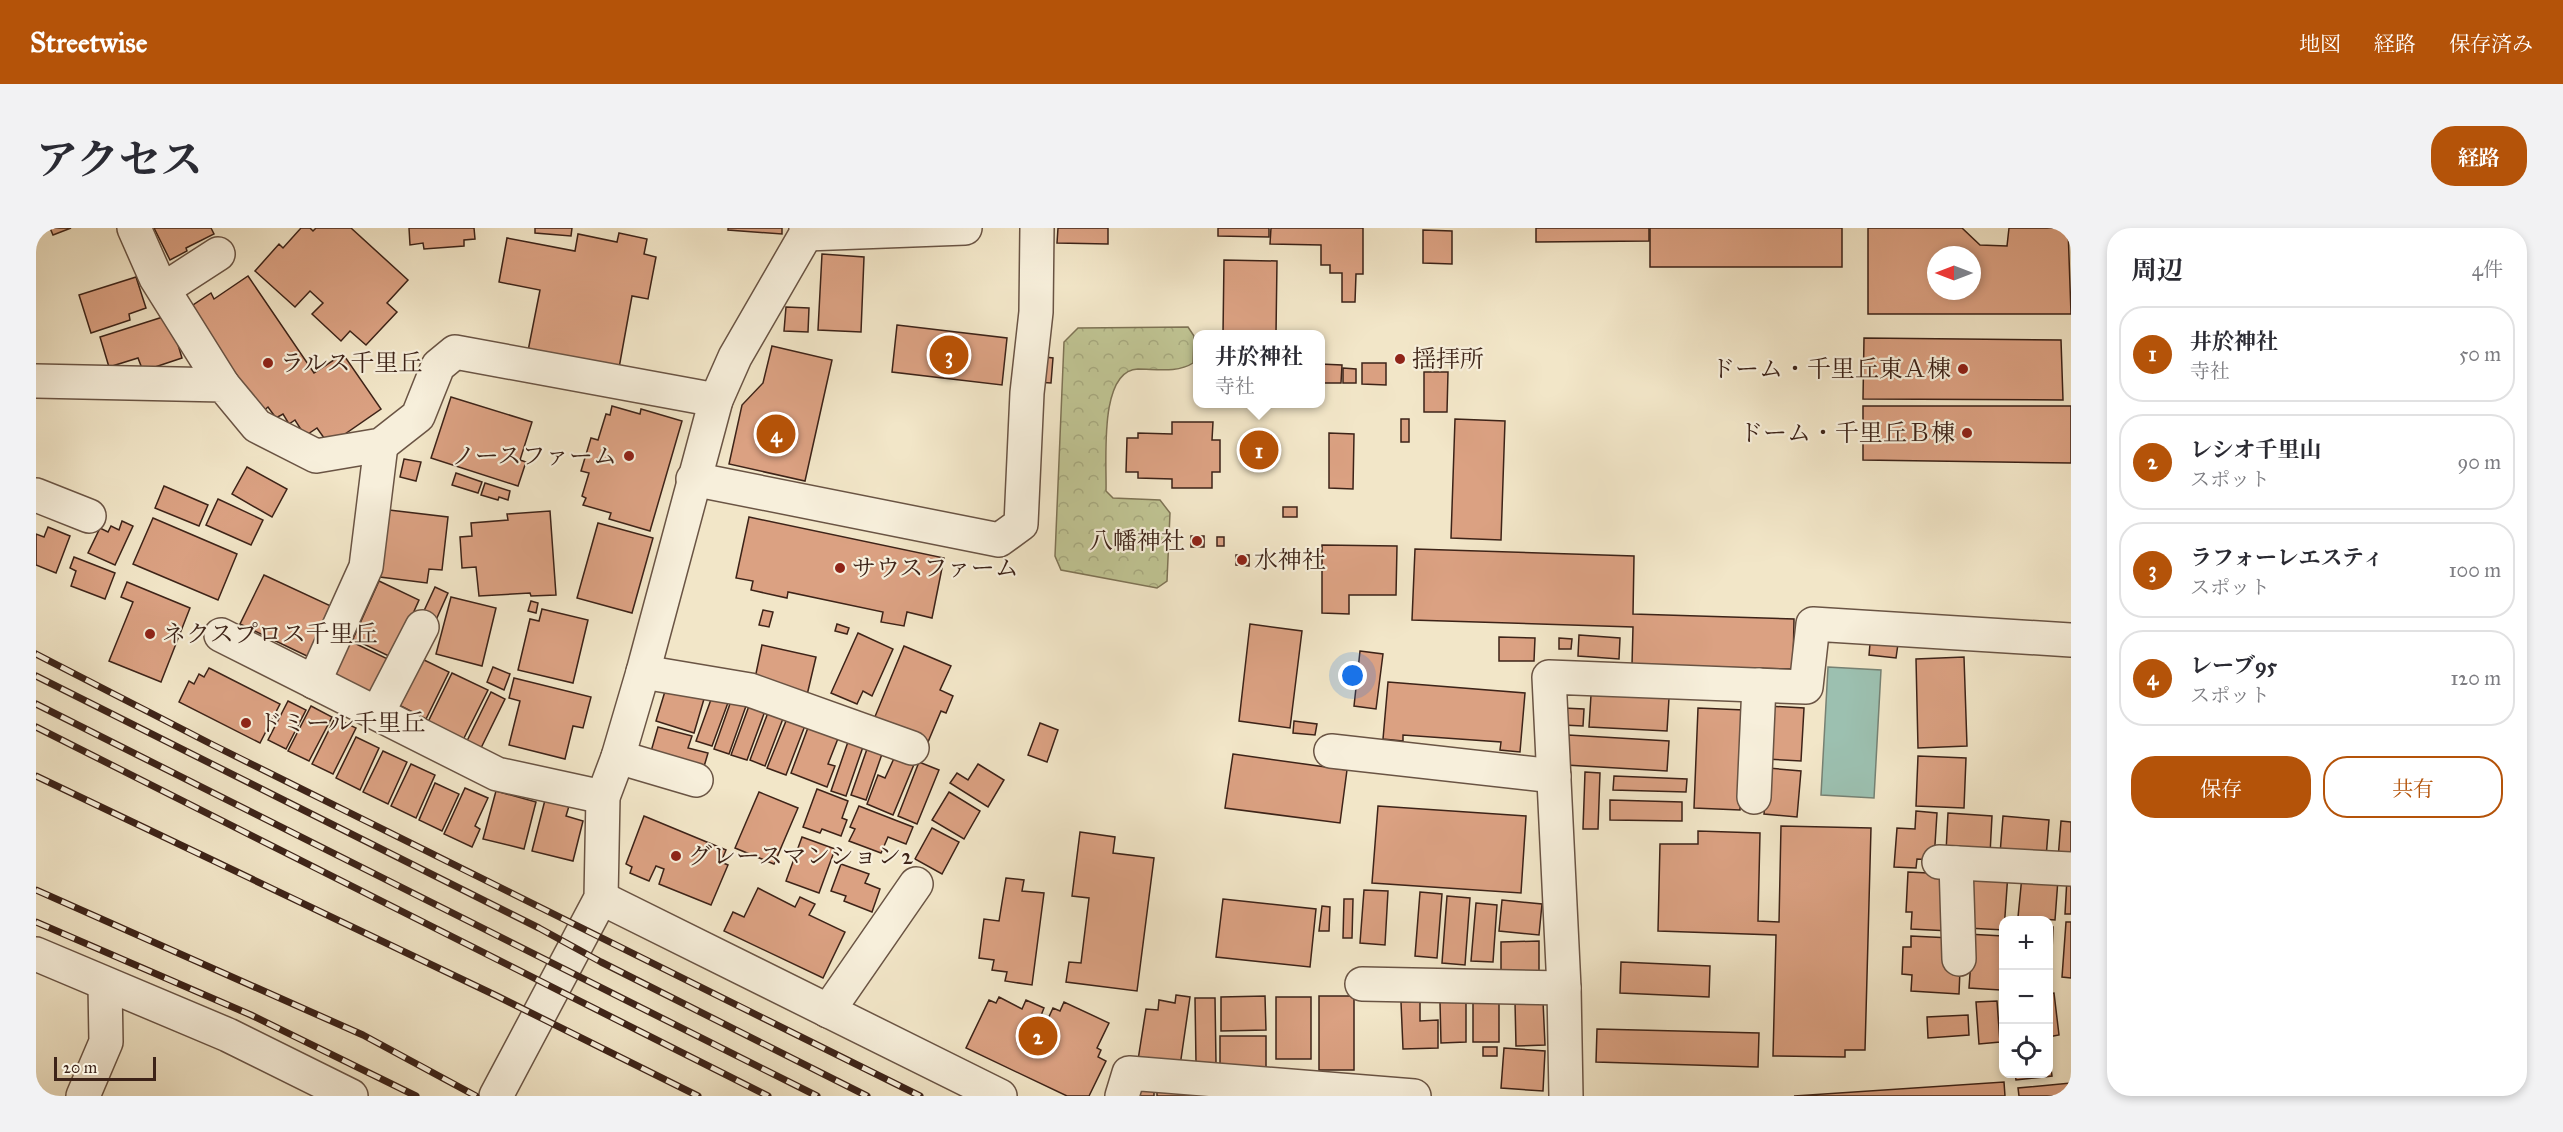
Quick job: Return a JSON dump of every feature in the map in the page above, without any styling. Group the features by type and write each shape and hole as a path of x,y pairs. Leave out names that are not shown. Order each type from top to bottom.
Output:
{"street":[{"path":"134,228 164,290 223,385 257,426 316,456 381,445 418,416 438,366 455,352 716,400"},
{"path":"495,1096 601,898 603,796 618,757 643,672 716,400 735,357 806,231 965,228"},
{"path":"693,479 999,540 1021,524 1027,393 1036,312 1037,228"},
{"path":"164,290 218,254"},
{"path":"36,381 223,385"},
{"path":"314,682 366,567 381,445"},
{"path":"36,495 89,516"},
{"path":"1566,1096 1564,988 1549,677 1806,687 1813,624 2071,640"},
{"path":"378,712 422,627"},
{"path":"221,635 378,712 497,774 603,796"},
{"path":"643,672 750,690 912,748"},
{"path":"1754,797 1759,685"},
{"path":"1331,752 1554,776"},
{"path":"618,757 696,780"},
{"path":"1959,959 1947,863 2071,869"},
{"path":"828,1011 915,884"},
{"path":"601,898 1000,1096"},
{"path":"36,954 228,1035 351,1096"},
{"path":"82,1096 106,1042 105,984"},
{"path":"1362,984 1564,988"},
{"path":"1122,1096 1129,1073 1414,1096"}],"green space":[{"path":"1188,327 1193,334 1193,363 1181,368 1138,369 1125,373 1116,385 1107,420 1106,491 1113,498 1160,500 1170,513 1167,581 1157,588 1061,570 1055,556 1064,342 1078,328"}],"shaded area":[{"path":"1828,667 1881,670 1874,798 1821,795"}],"building":[{"path":"50,228 71,228 53,235"},
{"path":"154,228 211,228 214,234 186,248 187,251 170,260"},
{"path":"301,228 310,228 313,231 316,228 351,228 408,280 387,303 397,312 366,345 350,331 341,341 312,314 323,303 310,291 295,307 255,271 279,244 283,248"},
{"path":"409,228 474,228 475,239 464,240 464,246 424,249 423,243 410,245"},
{"path":"535,228 572,228 571,236 535,233"},
{"path":"728,228 782,228 782,234 728,230"},
{"path":"1058,228 1108,228 1108,244 1057,243"},
{"path":"1218,228 1269,228 1269,237 1218,236"},
{"path":"1271,228 1363,228 1363,274 1356,274 1355,302 1342,302 1342,273 1330,273 1330,265 1321,265 1321,245 1270,244"},
{"path":"1536,228 1649,228 1649,241 1536,242"},
{"path":"1650,228 1842,228 1842,267 1650,267"},
{"path":"1868,228 1962,228 1980,245 2007,246 2009,228 2068,228 2071,314 1868,314"},
{"path":"1423,230 1452,231 1452,264 1423,263"},
{"path":"619,233 647,239 644,254 656,257 648,299 632,296 619,368 528,351 540,290 499,282 507,238 575,251 578,234 617,242"},
{"path":"822,254 864,257 861,332 818,330"},
{"path":"1224,260 1277,261 1276,330 1223,330"},
{"name":"ラルス千里丘","path":"248,276 314,373 343,354 381,409 329,445 317,428 305,436 295,420 289,424 283,414 276,418 268,407 262,412 190,307 211,293 214,299"},
{"path":"136,277 146,308 129,314 130,320 91,333 79,295"},
{"path":"786,307 809,308 808,332 784,331"},
{"path":"169,315 182,358 143,371 138,358 109,367 100,337"},
{"path":"897,325 1007,338 1002,385 892,372"},
{"name":"ドーム・千里丘東Ａ棟","path":"1864,338 2061,340 2063,400 1863,399"},
{"path":"772,346 832,360 805,481 729,464 742,405 763,383"},
{"path":"1037,356 1053,358 1051,383 1035,382"},
{"path":"1362,363 1386,363 1386,385 1362,384"},
{"path":"1325,364 1342,365 1341,383 1325,383"},
{"path":"1343,368 1356,369 1356,383 1343,383"},
{"path":"1424,372 1448,372 1447,412 1424,412"},
{"path":"451,397 532,422 520,460 526,462 518,486 431,458"},
{"name":"ノースファーム","path":"612,406 640,414 641,409 682,421 650,531 609,519 611,513 583,505 586,498 582,496 589,473 581,471 591,438 598,440 606,414 610,415"},
{"name":"ドーム・千里丘Ｂ棟","path":"1863,406 2071,406 2071,463 1863,460"},
{"path":"1401,419 1409,419 1409,442 1401,442"},
{"path":"1455,419 1505,421 1501,540 1451,538"},
{"path":"1172,422 1213,422 1212,440 1220,440 1220,472 1212,472 1212,488 1172,488 1172,479 1138,478 1138,472 1126,472 1127,438 1138,438 1138,433 1172,434"},
{"path":"1329,433 1354,434 1353,489 1329,488"},
{"path":"404,459 421,462 416,481 400,477"},
{"path":"247,467 287,489 272,517 232,494"},
{"path":"456,473 482,482 478,493 452,485"},
{"path":"485,483 510,491 508,500 499,497 498,500 481,495"},
{"path":"164,486 208,505 199,526 155,508"},
{"path":"218,499 263,520 251,545 206,525"},
{"path":"1283,507 1297,507 1297,517 1283,517"},
{"path":"389,510 448,517 442,570 429,569 427,583 380,577"},
{"path":"550,511 556,595 531,596 530,593 479,596 476,567 462,568 460,537 472,536 471,523 508,520 507,514"},
{"name":"サウスファーム","path":"749,517 944,558 932,618 907,612 904,626 881,622 883,612 788,592 787,598 751,590 753,581 736,578"},
{"path":"153,518 237,554 218,600 133,564"},
{"path":"122,521 133,526 115,565 88,553 100,528 108,532 111,526 119,530"},
{"path":"598,523 653,538 632,613 577,598"},
{"path":"48,527 70,536 56,573 36,565 36,534 44,537"},
{"name":"八幡神社","path":"1191,536 1204,536 1204,547 1191,547"},
{"path":"1217,537 1224,537 1224,546 1217,546"},
{"path":"1322,545 1397,546 1396,595 1349,595 1349,614 1322,613"},
{"path":"1415,549 1634,556 1633,614 1794,619 1793,669 1632,665 1633,627 1412,620"},
{"name":"水神社","path":"1236,555 1249,555 1249,566 1236,565"},
{"path":"74,557 115,573 105,599 71,586 76,571 70,568"},
{"path":"264,575 333,607 309,657 240,624"},
{"path":"379,581 419,600 393,658 353,639"},
{"name":"ネクスプロス千里丘","path":"127,582 190,608 161,682 109,661 133,602 121,597"},
{"path":"435,587 448,593 436,620 423,613"},
{"path":"451,597 496,608 482,666 436,654"},
{"path":"531,601 538,603 536,613 528,611"},
{"path":"542,609 588,620 573,683 518,670 530,619 539,621"},
{"path":"763,610 773,612 769,627 759,625"},
{"path":"837,624 849,628 847,634 835,631"},
{"path":"1250,624 1302,631 1290,728 1239,721"},
{"path":"858,633 893,649 872,696 863,691 857,704 831,693"},
{"path":"1871,633 1899,637 1896,658 1869,655"},
{"path":"1579,635 1620,638 1619,659 1578,656"},
{"path":"1499,637 1535,638 1534,661 1499,661"},
{"path":"1559,638 1572,639 1571,649 1559,649"},
{"path":"350,641 392,661 375,698 333,678"},
{"path":"762,645 816,657 807,695 754,683"},
{"path":"904,646 951,666 940,690 953,696 946,713 941,711 928,742 874,719"},
{"path":"1360,651 1383,654 1376,709 1354,706"},
{"path":"1964,657 1967,746 1918,748 1916,659"},
{"path":"420,658 449,672 426,719 397,704"},
{"path":"493,667 510,674 504,690 487,682"},
{"name":"ドミール千里丘","path":"209,668 280,704 260,743 179,702 189,681 194,684 199,674 204,677"},
{"path":"452,673 488,690 463,740 428,722"},
{"path":"514,678 591,697 583,728 573,726 565,759 509,745 520,701 509,698"},
{"path":"1388,682 1525,693 1520,752 1500,750 1501,742 1403,735 1403,741 1383,739"},
{"path":"666,688 704,699 694,733 656,721"},
{"path":"491,692 505,699 480,750 466,743"},
{"path":"713,694 729,700 712,746 696,741"},
{"path":"1591,695 1669,698 1667,731 1589,727"},
{"path":"288,701 306,710 286,749 268,740"},
{"path":"731,701 746,706 729,754 714,749"},
{"path":"311,706 332,717 309,761 288,751"},
{"path":"749,706 765,711 747,760 731,755"},
{"path":"1768,706 1804,708 1801,761 1766,759"},
{"path":"1563,708 1584,709 1583,726 1563,725"},
{"path":"1698,708 1744,710 1740,810 1694,808"},
{"path":"769,710 784,716 765,766 750,760"},
{"path":"788,716 806,723 786,775 767,768"},
{"path":"335,718 356,728 333,774 312,764"},
{"path":"1294,721 1317,724 1315,735 1293,733"},
{"path":"1040,723 1058,730 1047,762 1028,755"},
{"path":"809,725 839,736 828,764 835,766 827,787 791,773"},
{"path":"658,727 692,736 688,748 708,753 703,770 650,755"},
{"path":"1568,735 1669,741 1667,771 1566,765"},
{"path":"356,737 379,748 360,790 336,778"},
{"path":"849,739 864,744 846,796 831,791"},
{"path":"867,749 882,754 866,800 851,795"},
{"path":"383,751 407,762 388,804 363,792"},
{"path":"896,754 915,762 893,815 867,804 878,775 885,778"},
{"path":"1233,754 1347,770 1340,823 1225,808"},
{"path":"1918,756 1966,758 1964,808 1916,806"},
{"path":"919,762 939,770 917,824 898,816"},
{"path":"411,764 435,775 416,818 391,806"},
{"path":"978,764 1004,780 988,807 950,783 957,773 968,780"},
{"path":"1768,768 1801,771 1797,817 1764,814"},
{"path":"1585,772 1600,773 1598,829 1583,829"},
{"path":"1614,776 1687,779 1686,792 1613,790"},
{"path":"435,783 459,794 442,831 419,820"},
{"path":"465,788 488,798 475,826 480,829 472,847 444,834"},
{"path":"817,789 848,801 842,818 847,820 841,836 822,829 820,833 803,827"},
{"path":"496,791 536,802 524,849 483,839"},
{"path":"759,792 798,808 774,864 735,848"},
{"path":"949,792 980,811 964,839 932,820"},
{"path":"545,800 569,806 566,816 583,821 573,861 532,851"},
{"path":"1610,800 1682,802 1682,821 1610,820"},
{"path":"859,806 913,827 906,844 888,837 881,853 849,841 855,829 850,827"},
{"path":"1378,806 1526,816 1521,893 1372,883"},
{"path":"1916,811 1937,813 1934,860 1917,859 1916,868 1894,867 1897,828 1915,829"},
{"path":"1948,813 1992,816 1990,854 1946,852"},
{"name":"グレースマンション2","path":"644,816 726,850 721,862 728,865 711,905 659,884 664,869 656,866 649,881 630,873 632,867 626,864"},
{"path":"2003,816 2049,820 2046,858 2000,854"},
{"path":"2061,821 2071,822 2071,860 2058,859"},
{"path":"1781,826 1871,828 1865,1050 1845,1050 1845,1057 1773,1056 1776,935 1658,931 1660,844 1698,844 1698,831 1760,833 1758,921 1779,922"},
{"path":"932,828 959,842 942,874 915,859"},
{"path":"1080,832 1115,837 1113,853 1154,858 1137,991 1066,982 1069,962 1081,963 1089,898 1072,896"},
{"path":"802,837 835,849 819,893 786,881"},
{"path":"841,864 869,874 865,883 880,889 872,912 844,901 846,896 831,891"},
{"path":"1970,871 2008,873 2005,916 1999,916 1999,930 1967,928"},
{"path":"1908,872 1948,874 1950,931 1911,929 1912,912 1906,912"},
{"path":"2022,876 2058,879 2055,920 2053,916 2018,916"},
{"path":"1006,878 1024,880 1022,891 1044,893 1032,985 1005,981 1007,972 992,970 994,960 979,958 984,919 999,921"},
{"path":"2067,878 2071,878 2071,914 2065,914"},
{"path":"758,888 795,907 800,897 815,904 809,915 845,932 823,978 724,931 733,912 744,917"},
{"path":"1364,890 1388,891 1385,945 1360,943"},
{"path":"1420,892 1442,894 1437,958 1415,956"},
{"path":"1447,896 1470,898 1465,965 1442,963"},
{"path":"1223,899 1316,909 1310,967 1216,957"},
{"path":"1344,899 1353,899 1352,938 1343,938"},
{"path":"1502,900 1542,904 1539,935 1499,931"},
{"path":"1476,903 1497,905 1493,962 1471,961"},
{"path":"1322,906 1330,907 1329,931 1319,931"},
{"path":"2066,922 2071,922 2071,978 2062,977"},
{"path":"1967,934 1999,936 1999,990 1969,988 1971,960"},
{"path":"1911,936 1951,938 1960,970 1959,994 1911,991 1912,975 1902,974 1903,947 1911,947"},
{"path":"1539,941 1539,973 1501,973 1501,942"},
{"path":"1621,962 1710,966 1709,997 1620,993"},
{"path":"2053,993 2059,1035 2053,1036 2053,1024"},
{"path":"1176,995 1190,997 1180,1066 1138,1060 1146,1009 1158,1010 1159,1000 1175,1003"},
{"path":"1265,996 1266,1030 1221,1031 1221,997"},
{"path":"1319,996 1354,996 1354,1070 1319,1070"},
{"path":"999,997 1022,1009 1026,1000 1044,1008 1040,1018 1047,1021 1053,1008 1060,1011 1064,1002 1109,1023 1097,1048 1101,1050 1098,1057 1106,1061 1089,1096 1067,1096 966,1048 989,1000 996,1003"},
{"path":"1276,997 1311,997 1311,1059 1276,1059"},
{"path":"1195,998 1215,998 1216,1063 1196,1063"},
{"path":"1473,1000 1499,1000 1499,1042 1473,1042"},
{"path":"1466,1001 1466,1042 1441,1043 1440,1002"},
{"path":"1543,1001 1545,1045 1516,1046 1515,1002"},
{"path":"1997,1001 1999,1042 1979,1044 1976,1002"},
{"path":"1401,1002 1420,1002 1420,1021 1438,1020 1438,1048 1403,1049"},
{"path":"1968,1015 1969,1035 1928,1038 1927,1017"},
{"path":"1597,1029 1759,1033 1758,1067 1596,1062"},
{"path":"1220,1036 1266,1036 1266,1071 1220,1071"},
{"path":"1483,1047 1497,1047 1497,1056 1483,1056"},
{"path":"1504,1048 1545,1051 1543,1091 1501,1088"},
{"path":"2004,1082 2005,1096 1794,1096"},
{"path":"1157,1083 1190,1084 1189,1096 1157,1096"},
{"path":"2071,1083 2071,1096 2019,1096 2018,1088"},
{"path":"1134,1084 1154,1084 1154,1096 1130,1096"}],"railway":[{"path":"36,654 213,745 920,1096"},
{"path":"36,676 539,928 601,962 867,1096"},
{"path":"36,704 817,1096"},
{"path":"36,727 768,1096"},
{"path":"36,776 497,996 698,1096"},
{"path":"36,890 363,1035 476,1096"},
{"path":"36,922 251,1015 416,1096"}],"place":[{"name":"ラフォーレエスティ","path":"949,355"},
{"name":"揺拝所","path":"1400,359"},
{"name":"ラルス千里丘","path":"268,363"},
{"name":"ドーム・千里丘東Ａ棟","path":"1963,369"},
{"name":"ドーム・千里丘Ｂ棟","path":"1967,433"},
{"name":"レーブ95","path":"776,434"},
{"name":"井於神社","path":"1259,450"},
{"name":"ノースファーム","path":"629,456"},
{"name":"八幡神社","path":"1197,541"},
{"name":"水神社","path":"1242,560"},
{"name":"サウスファーム","path":"840,568"},
{"name":"ネクスプロス千里丘","path":"150,634"},
{"name":"ドミール千里丘","path":"246,723"},
{"name":"グレースマンション2","path":"676,856"},
{"name":"レシオ千里山","path":"1038,1036"}]}
